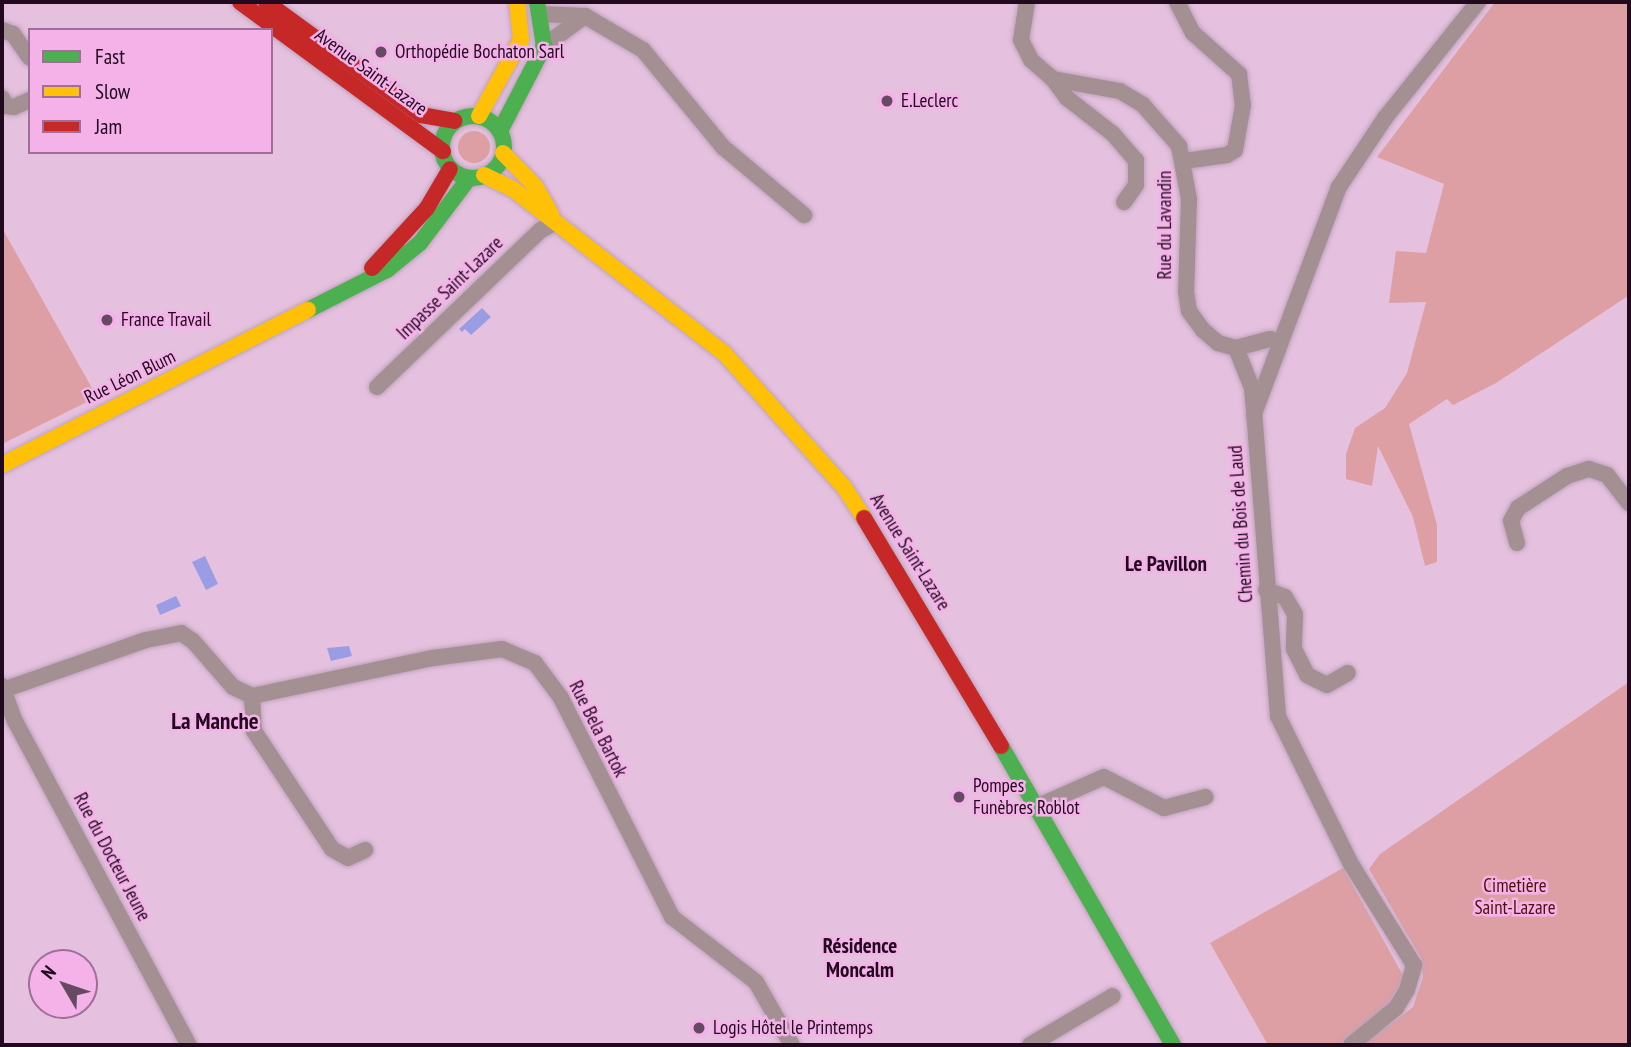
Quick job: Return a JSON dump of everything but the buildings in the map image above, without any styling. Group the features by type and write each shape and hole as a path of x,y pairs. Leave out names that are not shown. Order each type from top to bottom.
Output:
{"main road":[{"name":"Avenue Saint-Lazare","path":"240,2 443,151"},
{"name":"Avenue Saint-Lazare","path":"266,2 421,115 454,121"},
{"path":"517,2 521,40"},
{"path":"479,116 539,8"},
{"path":"500,131 479,116 454,121 442,139 443,151 450,169 477,176 503,153 500,131 544,46 539,8"},
{"name":"Avenue Saint-Lazare","path":"503,153 535,186 555,223"},
{"name":"Rue Léon Blum","path":"352,288 427,208 450,169"},
{"name":"Avenue Saint-Lazare","path":"477,176 513,189 724,353 844,487 926,616 1173,1045"},
{"name":"Rue Léon Blum","path":"2,465 387,270 420,243 477,176"}],"street":[{"path":"1027,2 1021,40 1031,60 1053,79 1067,98 1113,134 1136,160 1136,186 1124,202"},
{"path":"1177,2 1193,33 1239,74 1243,105 1235,150 1227,155 1185,161"},
{"name":"Chemin du Bois de Laud","path":"1351,1045 1396,1008 1407,990 1414,965 1350,864 1278,716 1254,414 1339,187 1385,118 1478,2"},
{"path":"539,8 584,16 653,58 723,147 804,215"},
{"path":"544,46 584,16"},
{"path":"2,30 13,33 28,55"},
{"name":"Rue du Lavandin","path":"1053,79 1120,91 1143,105 1179,146 1185,161 1189,311 1218,344 1236,348"},
{"path":"2,98 6,106 14,107 28,101"},
{"name":"Impasse Saint-Lazare","path":"377,387 541,230 555,223"},
{"path":"1254,414 1252,388 1236,348 1270,339 1280,342"},
{"path":"1517,543 1511,521 1518,508 1567,476 1589,469 1607,475 1629,503"},
{"path":"1266,590 1285,597 1295,614 1294,649 1307,675 1327,685 1348,673"},
{"path":"3,688 146,640 181,634 193,640 233,687 252,696 254,731 332,849 348,858 365,850"},
{"name":"Rue Bela Bartok","path":"252,696 433,658 502,649 535,663 561,698 671,917 756,982 792,1045"},
{"name":"Rue du Docteur Jeune","path":"3,688 15,721 189,1045"},
{"path":"1036,807 1104,778 1164,808 1206,797"},
{"path":"1030,1045 1113,996"}],"green space":[{"path":"1495,2 1629,2 1629,290 1628,296 1496,383 1453,405 1447,399 1409,424 1437,525 1437,562 1425,566 1413,517 1378,446 1372,486 1346,479 1346,454 1355,428 1385,408 1407,373 1426,302 1389,303 1396,251 1426,253 1444,184 1377,157"},
{"path":"474,131 485,136 490,147 485,158 474,163 463,158 458,147 463,136"},
{"path":"2,228 97,397 2,444"},
{"name":"Cimetière Saint-Lazare","path":"1629,682 1629,1045 1363,1045 1413,1007 1423,977 1421,958 1369,869 1380,854"},
{"path":"1343,868 1404,977 1387,1006 1339,1045 1268,1045 1210,943"}],"water":[{"path":"482,308 491,317 471,335 465,329 462,332 459,329"},
{"path":"205,556 218,584 206,590 192,562"},
{"path":"176,596 181,606 160,615 156,605"},
{"path":"349,646 352,656 331,661 327,648"}],"traffic: fast":[{"path":"500,131 544,46 537,2"},
{"path":"473,116 495,125 504,147 495,169 473,178 451,169 442,147 451,125 473,116"},
{"path":"308,310 387,270 420,243 469,178"},
{"path":"1001,746 1173,1045"}],"traffic: slow":[{"path":"479,116 521,40 517,2"},
{"path":"503,153 535,186 551,214"},
{"path":"484,175 513,189 724,353 844,487 864,518"},
{"path":"2,465 308,310"}],"traffic: jam":[{"path":"240,2 443,151"},
{"path":"266,2 421,115 454,121"},
{"path":"372,268 427,208 450,169"},
{"path":"864,518 1001,746"}],"place":[{"name":"Orthopédie Bochaton Sarl","path":"381,52"},
{"name":"E.Leclerc","path":"887,101"},
{"name":"France Travail","path":"107,320"},
{"name":"Pompes Funèbres Roblot","path":"959,797"},
{"name":"Logis Hôtel le Printemps","path":"699,1028"}],"district":[{"name":"Le Pavillon","path":"1166,564"},
{"name":"La Manche","path":"215,721"},
{"name":"Résidence Moncalm","path":"860,958"}]}
